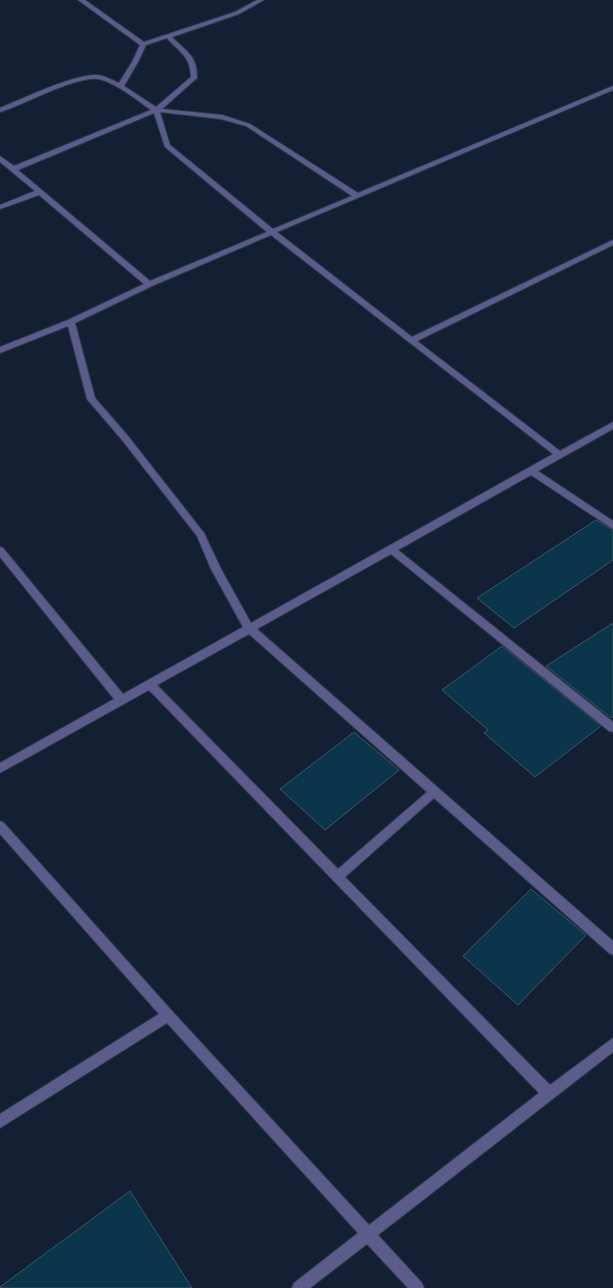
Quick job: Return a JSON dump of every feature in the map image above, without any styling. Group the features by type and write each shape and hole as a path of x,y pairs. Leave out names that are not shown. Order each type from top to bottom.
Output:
{"street":[{"path":"81,0 143,44"},
{"path":"120,87 135,62 143,44 237,13 261,0"},
{"path":"13,169 156,110 194,78 194,64 188,55 168,36"},
{"path":"0,110 78,80 97,77 120,87 156,110 222,117 248,125 358,196"},
{"path":"0,350 71,322 149,284 613,88"},
{"path":"156,110 167,146 272,232 560,455"},
{"path":"0,158 149,284"},
{"path":"0,207 40,192"},
{"path":"412,340 613,242"},
{"path":"71,322 91,399 125,438 201,535 216,569 250,628 613,949"},
{"path":"0,768 613,425"},
{"path":"532,470 613,526"},
{"path":"391,549 613,728"},
{"path":"0,550 121,700"},
{"path":"150,684 549,1094"},
{"path":"337,877 434,792"},
{"path":"0,826 168,1015 417,1288"},
{"path":"0,1121 168,1015"},
{"path":"299,1288 613,1044"}],"building":[{"path":"596,520 613,530 613,560 514,628 477,598"},
{"path":"613,623 613,717 611,718 546,666"},
{"path":"502,646 601,726 535,777 484,733 488,730 442,690"},
{"path":"354,732 399,770 325,830 280,789"},
{"path":"531,889 586,935 518,1005 463,956"},
{"path":"130,1191 192,1288 0,1288 0,1287"}]}
